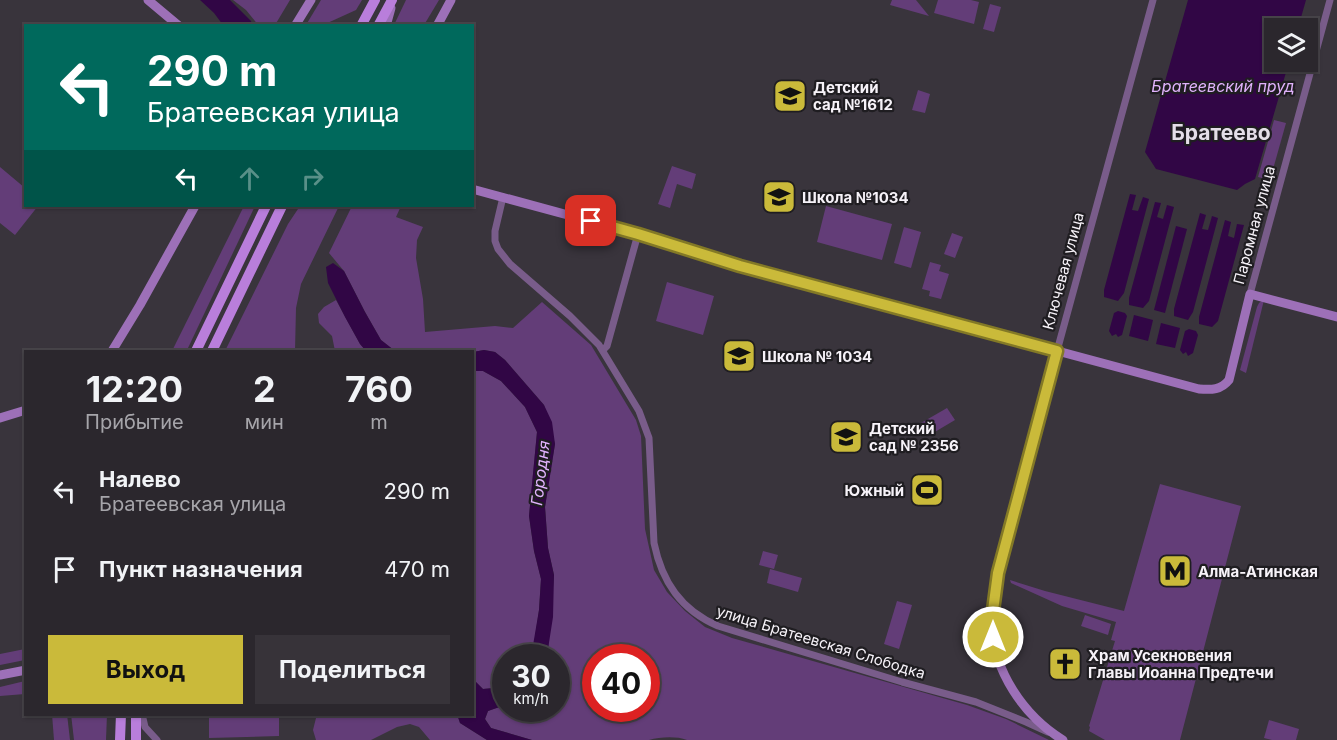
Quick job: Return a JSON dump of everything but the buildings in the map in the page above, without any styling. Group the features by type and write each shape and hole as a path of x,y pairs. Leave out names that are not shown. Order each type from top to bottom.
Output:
{"main road":[{"path":"362,24 375,0"},
{"path":"379,24 393,0"},
{"path":"196,350 266,207"},
{"path":"213,350 282,207"},
{"path":"120,740 121,716"},
{"path":"136,716 136,740"}],"street":[{"path":"148,0 177,24"},
{"path":"297,24 311,0"},
{"path":"387,24 393,0"},
{"path":"437,24 451,0"},
{"name":"Ключевая улица","path":"1062,739 1033,716 1016,696 1002,670 993,637 993,604 998,573 1153,0"},
{"name":"Паромная улица","path":"1057,351 1199,389 1214,390 1226,383 1231,375 1250,294 1330,0"},
{"path":"474,190 638,234 740,266 1057,351"},
{"name":"улица Братеевская Слободка","path":"503,197 495,231 498,249 510,264 588,333 603,350 639,411 649,438 654,543 666,580 693,612 704,620 736,632 976,702 1062,739"},
{"path":"113,350 194,207"},
{"path":"603,350 607,346 638,234"},
{"path":"1250,294 1337,317"},
{"path":"0,418 24,411"},
{"path":"0,675 24,670"},
{"path":"142,716 144,727 157,740"}],"shaded area":[{"path":"233,0 290,0 276,24 257,24 246,10"},
{"path":"321,0 362,0 356,10 325,24 307,24"},
{"path":"406,0 439,0 425,24 394,24"},
{"path":"892,0 916,0 929,16 890,5"},
{"path":"938,0 979,2 974,24 934,13"},
{"path":"990,4 1001,7 994,32 983,29"},
{"path":"918,90 930,94 925,113 912,110"},
{"path":"1274,120 1286,123 1270,180 1258,177"},
{"path":"672,166 696,174 692,189 677,184 670,208 658,204"},
{"path":"0,167 24,187 24,207 37,207 15,235 0,223"},
{"path":"826,206 892,224 882,260 817,242"},
{"path":"244,207 255,207 188,348 187,350 172,350"},
{"path":"299,207 339,207 301,284 296,308 295,350 225,350 288,224"},
{"path":"352,207 401,207 396,217 423,227 417,240 416,258 423,299 425,332 495,326 513,328 542,302 591,345 636,420 641,436 645,529 654,570 667,592 685,611 705,627 732,638 967,705 1006,719 1049,740 687,740 668,737 649,740 532,740 491,728 485,719 488,711 492,710 492,722 570,722 570,644 548,644 554,575 548,548 545,507 555,444 544,405 505,360 495,352 394,350 381,340 344,271 329,253"},
{"path":"904,227 921,232 911,268 894,263"},
{"path":"952,233 963,237 955,258 944,254"},
{"path":"930,262 941,265 939,271 949,274 941,299 929,296 930,291 922,289"},
{"path":"667,282 714,296 703,335 656,321"},
{"path":"336,300 365,350 335,350 332,336 319,323 318,314 324,307"},
{"path":"1263,300 1246,373 1240,370 1257,307"},
{"path":"474,371 483,371 501,381 525,407 537,432 529,516 541,579 534,644 492,644 492,688 483,689 474,680"},
{"path":"947,408 955,420 928,436 921,423"},
{"path":"1160,484 1241,506 1180,740 1105,740 1089,731 1089,726 1115,641 1111,640 1116,622 1062,606 1011,583 1010,580 1124,611"},
{"path":"763,551 778,555 774,569 759,565"},
{"path":"770,569 802,578 798,592 767,583"},
{"path":"897,601 912,605 899,649 884,644"},
{"path":"1085,615 1111,624 1108,635 1081,626"},
{"path":"24,649 24,660 0,665 0,654"},
{"path":"24,681 24,694 0,696 0,687"},
{"path":"52,716 67,716 70,740 54,740"},
{"path":"71,716 107,716 106,740 74,740"},
{"path":"209,716 279,716 279,736 209,738"},
{"path":"316,716 458,716 460,723 487,740 430,740 419,727 410,724 397,727 371,740 316,740 313,730"},
{"path":"1269,720 1299,729 1296,740 1264,738"}],"water":[{"path":"200,0 230,0 252,24 222,24"},
{"name":"Братеевский пруд","path":"1188,0 1306,0 1301,18 1264,18 1264,72 1286,72 1255,179 1237,190 1156,169 1145,152"},
{"path":"1130,194 1136,195 1132,210 1138,211 1143,197 1149,199 1124,293 1118,301 1104,297 1104,290"},
{"path":"1155,202 1161,203 1157,217 1163,219 1167,205 1174,207 1149,301 1143,308 1129,305 1129,298"},
{"path":"1200,213 1206,215 1202,229 1208,230 1212,216 1218,218 1193,312 1188,320 1174,316 1174,309"},
{"path":"1225,220 1231,222 1228,236 1234,238 1237,224 1244,225 1218,321 1212,327 1199,324 1199,317"},
{"path":"1176,226 1187,229 1165,313 1154,310"},
{"path":"333,263 344,271 381,340 394,350 365,350 360,344 328,283 326,267"},
{"path":"1118,311 1127,316 1122,335 1118,337 1116,334 1112,336 1109,331 1114,313"},
{"path":"1134,315 1153,320 1148,341 1129,336"},
{"path":"1161,323 1180,328 1175,348 1156,344"},
{"path":"1189,329 1196,331 1198,335 1193,353 1188,356 1186,352 1183,354 1180,350 1185,331"},
{"name":"Городня","path":"484,350 495,352 505,360 544,405 552,422 555,444 545,507 548,548 554,575 553,617 549,644 533,644 541,579 529,516 537,432 525,407 501,381 483,371 474,371 474,352"},
{"path":"474,680 483,689 492,688 492,710 488,711 485,719 491,728 532,740 487,740 460,723 458,716 474,716"}],"place":[{"name":"Детский сад №1612","path":"790,96"},
{"name":"Школа №1034","path":"779,197"},
{"name":"Школа № 1034","path":"739,356"},
{"name":"Детский сад № 2356","path":"846,437"},
{"name":"Южный","path":"927,490"},
{"name":"Алма-Атинская","path":"1175,571"},
{"name":"Храм Усекновения Главы Иоанна Предтечи","path":"1065,664"}],"district":[{"name":"Братеево","path":"1221,132"}],"route":[{"path":"591,221 740,266 1057,351 998,573 992,618 993,637"}]}
